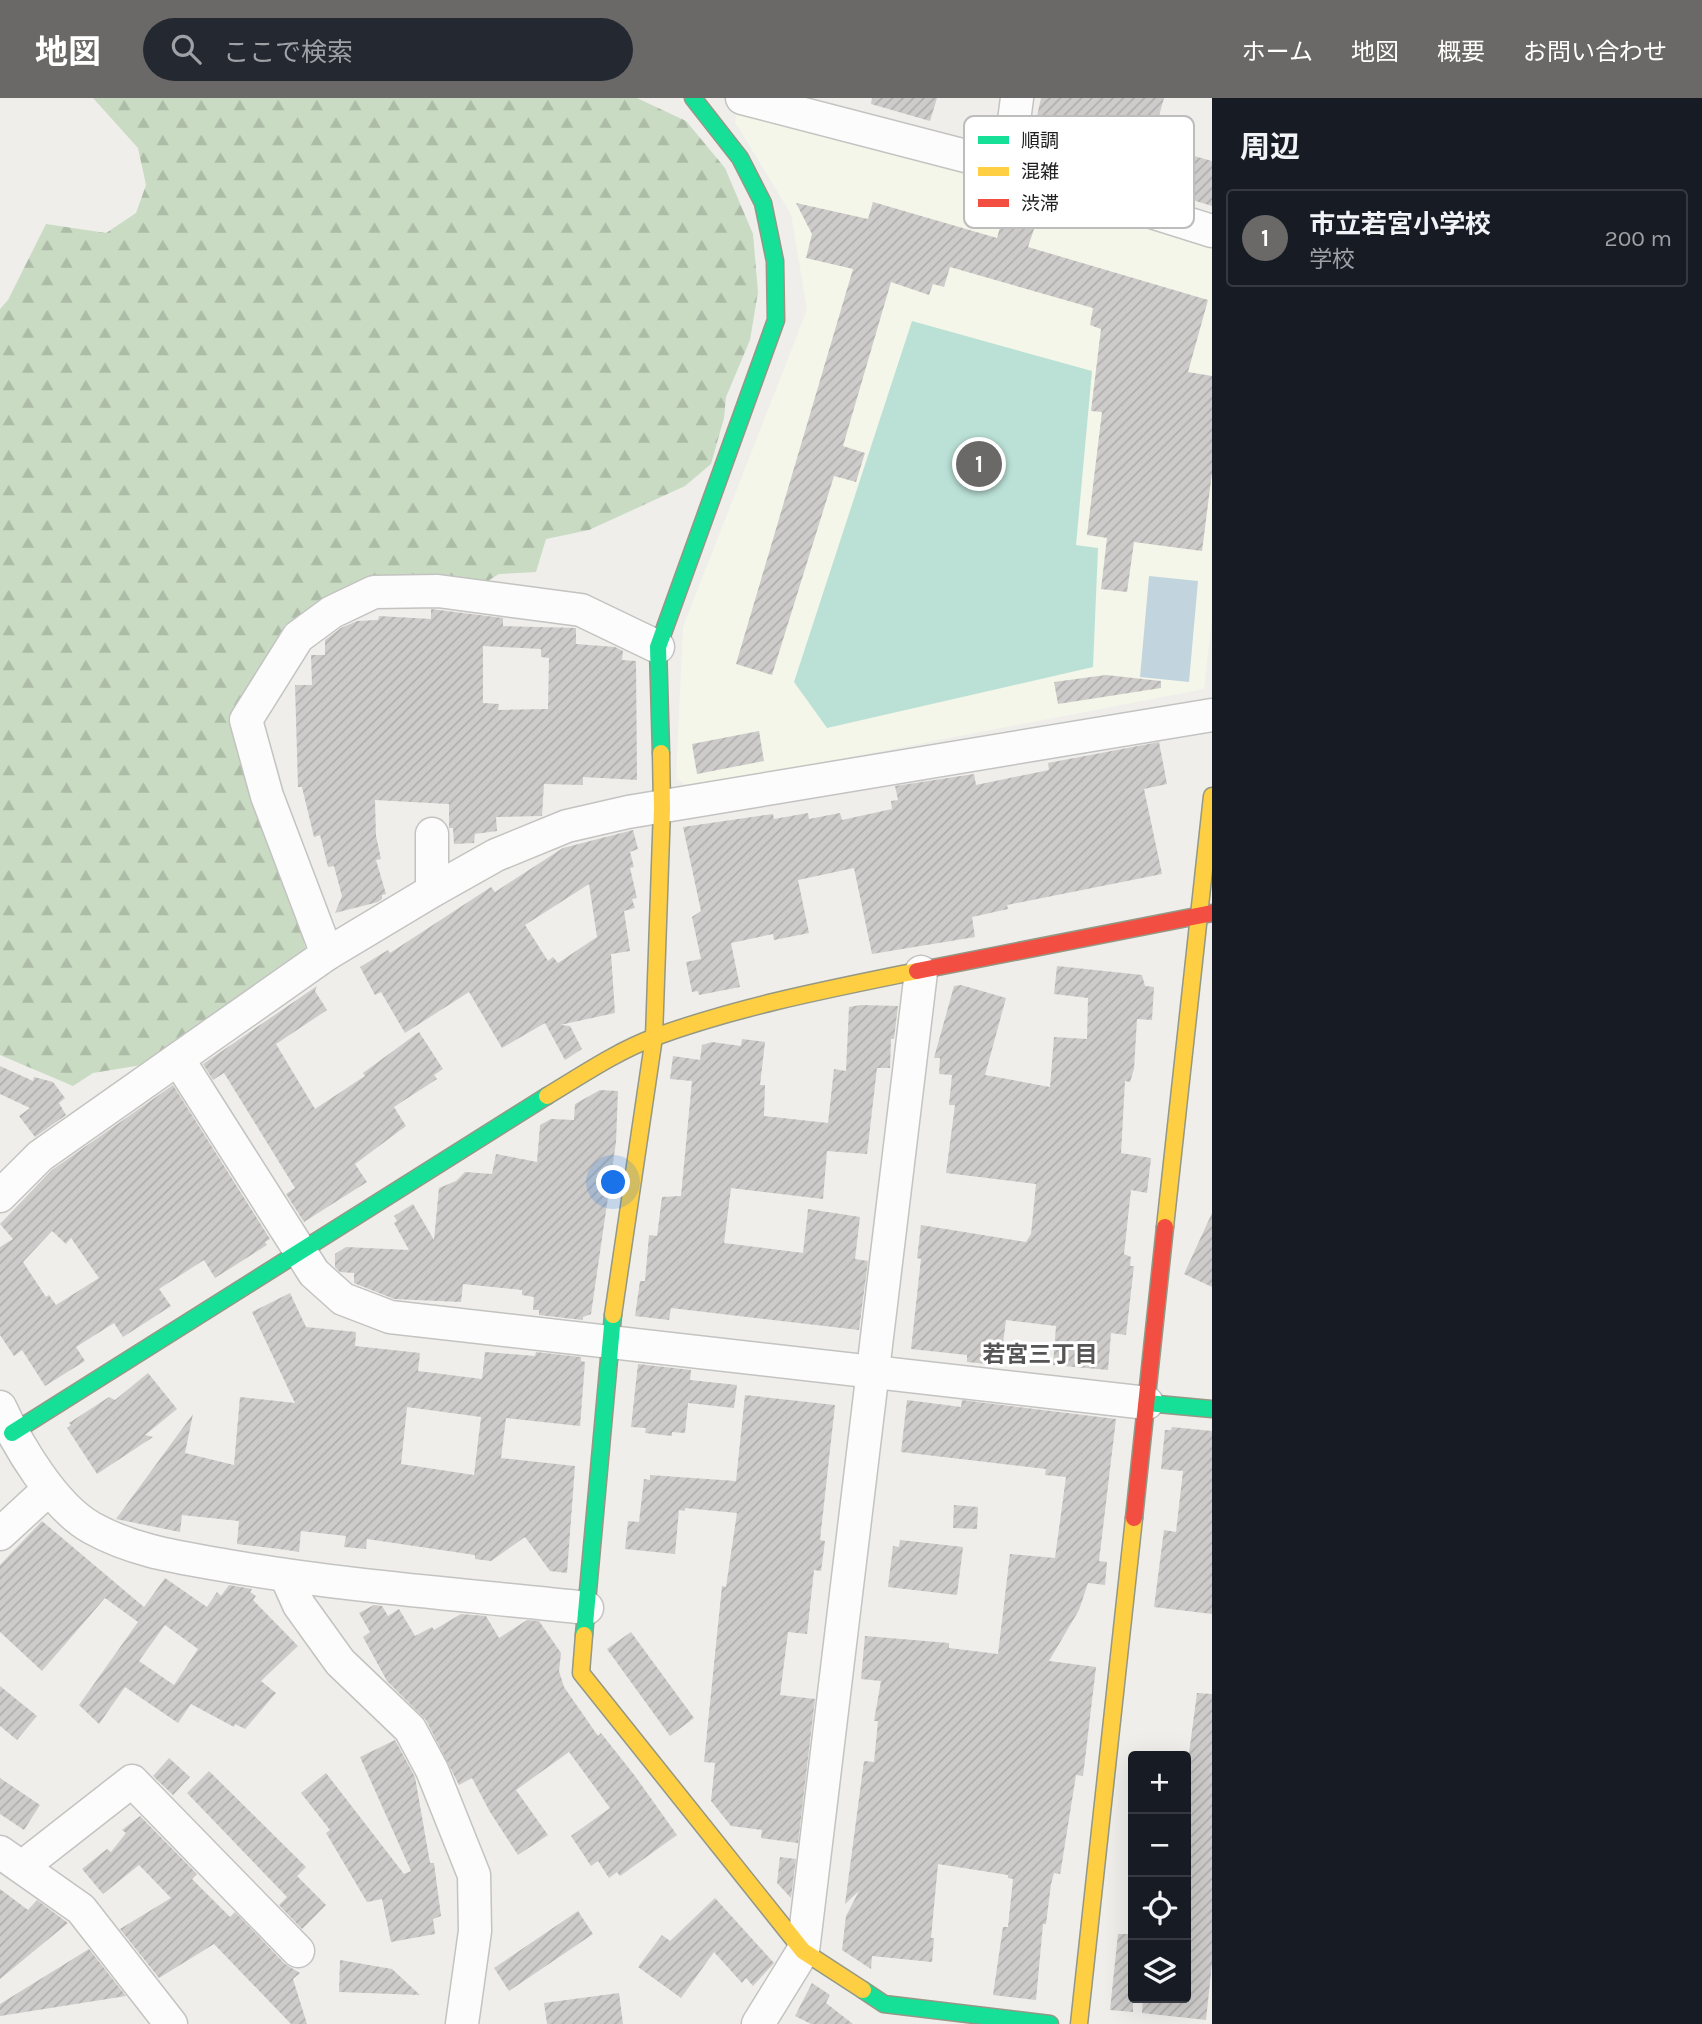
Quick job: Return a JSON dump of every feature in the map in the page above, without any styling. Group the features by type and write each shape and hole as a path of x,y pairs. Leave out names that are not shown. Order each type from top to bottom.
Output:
{"street":[{"path":"693,98 746,166 765,204 778,275 776,320 658,647 662,808 654,1037 609,1340 582,1673 803,1951 884,2004 1050,2024"},
{"path":"742,98 964,156"},
{"path":"1015,116 1017,98"},
{"path":"1194,225 1212,231"},
{"path":"327,954 267,796 246,720 298,637 332,612 374,592 438,591 581,610 658,647"},
{"path":"0,1195 40,1156 327,954 496,855 567,826 1212,715"},
{"path":"1079,2024 1147,1403 1206,914 1212,796"},
{"path":"432,834 432,891"},
{"path":"587,1608 286,1576 144,1551 90,1527 49,1489 6,1420 301,1252 483,1134 605,1061 654,1037 713,1017 787,997 1206,914"},
{"path":"758,2024 803,1951 921,972"},
{"path":"178,1059 314,1273 343,1299 390,1317 1212,1409"},
{"path":"0,1534 49,1489"},
{"path":"286,1576 299,1605 340,1662 410,1729 432,1770 474,1875 475,1931 462,2024"},
{"path":"171,2024 80,1909 11,1859 132,1781 298,1951"}],"shaded area":[{"path":"739,103 964,167 964,228 1177,228 1212,238 1212,618 1204,689 690,788 676,778 683,627 807,310 791,214 735,122"}],"green space":[{"path":"93,98 637,98 686,121 725,168 753,234 758,292 750,340 726,397 724,418 711,464 685,486 589,530 546,539 536,572 499,574 478,587 367,583 285,625 231,717 260,820 295,913 306,951 185,1034 178,1059 93,1073 73,1086 0,1055 0,309 8,300 46,224 106,233 136,213 146,185 138,148"},
{"path":"912,321 1092,371 1076,545 1098,548 1093,667 827,728 794,682"}],"water":[{"path":"1149,576 1198,581 1189,682 1140,677"}],"building":[{"path":"872,98 937,98 930,121 871,104"},
{"path":"1041,98 1164,98 1159,116 1037,116"},
{"path":"1194,156 1212,161 1212,206 1194,200"},
{"path":"873,202 997,238 1000,228 1034,228 1028,247 1208,300 1188,372 1212,376 1212,473 1202,551 1134,542 1127,592 1101,589 1107,538 1087,535 1102,412 1091,411 1101,329 1090,325 1093,308 950,267 944,287 933,284 929,295 891,282 843,446 865,453 856,482 834,476 772,675 736,664 853,269 806,258 812,234 796,203 868,219"},
{"path":"431,609 503,618 503,626 576,628 576,644 615,647 623,651 622,660 636,661 637,780 583,777 583,785 544,784 542,816 496,817 497,831 475,834 474,843 454,844 453,828 449,828 449,804 375,800 376,836 381,859 376,860 386,894 382,895 378,902 335,913 342,896 334,866 328,867 320,835 314,837 302,787 298,787 295,685 312,685 311,655 325,655 325,640 341,628 357,621 378,620 379,616 431,619","holes":["483,646 541,649 541,657 549,658 548,709 498,710 499,704 483,703"]},
{"path":"1106,675 1161,681 1161,688 1058,704 1054,682"},
{"path":"759,731 764,761 697,774 692,744"},
{"path":"1159,742 1167,784 1144,789 1162,874 1007,905 1008,909 972,917 975,937 872,954 854,868 798,880 809,933 774,940 773,934 731,943 740,987 699,995 698,991 692,992 686,962 701,959 692,917 701,911 683,827 773,814 774,819 808,813 809,819 840,813 842,820 892,809 891,801 898,800 895,786 974,774 976,785 1049,770 1048,763"},
{"path":"633,830 638,849 630,852 634,867 630,868 637,898 632,899 635,908 624,911 630,951 611,954 615,1013 560,1025 570,1026 582,1049 565,1060 545,1023 502,1048 469,992 405,1033 381,992 375,995 360,967 388,950 390,953 491,887 495,892 563,848","holes":["589,884 597,937 558,963 553,957 548,961 525,925"]},
{"path":"1057,966 1142,975 1145,986 1154,987 1152,1020 1137,1019 1134,1069 1130,1082 1125,1081 1121,1153 1151,1158 1147,1193 1131,1190 1124,1254 1131,1257 1130,1266 1134,1266 1126,1335 1111,1333 1108,1370 1053,1365 1056,1326 1006,1320 998,1365 967,1362 967,1355 911,1349 921,1259 917,1258 921,1225 1026,1242 1031,1234 1036,1184 946,1173 955,1105 949,1105 952,1075 939,1074 940,1058 934,1058 954,986 961,985 1006,998 985,1075 1050,1087 1054,1037 1087,1039 1088,998 1054,994"},
{"path":"317,986 315,991 327,1010 276,1044 315,1109 365,1076 363,1073 419,1032 443,1069 434,1075 437,1079 394,1107 406,1126 355,1164 367,1182 304,1222 286,1194 295,1188 224,1073 213,1080 203,1064"},
{"path":"898,1006 894,1039 891,1039 890,1068 877,1068 867,1154 827,1151 823,1199 731,1188 724,1243 803,1253 808,1209 860,1217 855,1259 868,1261 859,1330 671,1308 669,1320 635,1316 640,1281 645,1281 649,1235 657,1236 662,1197 681,1196 692,1081 670,1079 673,1056 700,1060 702,1045 712,1042 741,1046 742,1039 765,1042 760,1085 765,1085 764,1116 828,1123 834,1069 846,1071 849,1007"},
{"path":"0,1066 33,1081 34,1077 53,1082 65,1098 59,1103 66,1115 35,1137 19,1116 30,1108 0,1094"},
{"path":"173,1085 270,1239 265,1242 267,1245 215,1278 204,1260 159,1289 171,1306 123,1337 114,1323 76,1347 85,1361 45,1386 22,1350 14,1356 0,1335 0,1247 13,1239 0,1224 52,1170","holes":["52,1231 66,1244 71,1238 99,1278 56,1305 49,1295 46,1297 23,1262"]},
{"path":"600,1090 618,1091 616,1142 591,1314 583,1317 583,1320 539,1315 539,1310 533,1310 534,1297 522,1295 522,1290 463,1284 461,1302 394,1299 354,1283 354,1273 340,1272 335,1267 335,1254 346,1247 409,1250 394,1223 397,1221 394,1216 413,1204 434,1240 439,1188 456,1181 465,1172 492,1174 496,1154 537,1162 540,1125 551,1119 574,1120 575,1104"},
{"path":"1212,1213 1212,1287 1184,1274"},
{"path":"290,1293 306,1327 356,1332 355,1346 420,1353 418,1371 482,1379 485,1352 535,1356 536,1352 581,1357 581,1361 585,1362 580,1426 506,1418 501,1458 575,1466 567,1573 550,1571 525,1537 491,1561 475,1559 475,1555 367,1539 366,1549 344,1547 346,1536 301,1531 299,1552 237,1544 239,1521 182,1515 180,1532 116,1519 193,1414 185,1453 234,1465 240,1397 295,1403 252,1312","holes":["407,1407 481,1417 474,1475 401,1464"]},
{"path":"638,1364 691,1370 690,1380 737,1385 734,1408 688,1403 685,1433 672,1432 672,1436 645,1433 646,1428 631,1427"},
{"path":"148,1373 177,1409 145,1435 153,1437 97,1474 67,1428 71,1425 69,1423 109,1397 115,1400"},
{"path":"745,1395 835,1405 820,1540 825,1541 821,1571 814,1570 807,1634 788,1632 780,1695 815,1699 798,1843 761,1838 762,1830 731,1826 711,1801 715,1763 704,1762 722,1586 726,1587 737,1513 685,1508 685,1511 679,1510 675,1554 625,1549 628,1521 639,1522 644,1479 650,1480 650,1475 736,1481"},
{"path":"907,1400 961,1407 962,1400 1116,1419 1099,1561 1107,1562 1105,1585 1088,1583 1079,1610 1049,1661 1096,1667 1083,1776 1076,1775 1060,1874 1054,1873 1046,1924 1043,1924 1036,2000 993,1995 1003,1927 1008,1927 1013,1879 1008,1878 1008,1875 938,1864 931,1938 934,1938 932,1962 872,1956 871,1969 842,1950 846,1916 859,1891 845,1904 864,1761 874,1762 878,1721 874,1721 881,1681 861,1679 865,1636 949,1643 949,1648 998,1654 1010,1554 1055,1558 1066,1477 1045,1475 1046,1469 901,1452"},
{"path":"1172,1427 1212,1431 1212,1614 1154,1607 1164,1530 1176,1532 1183,1471 1161,1469 1165,1430 1171,1430"},
{"path":"954,1505 978,1507 977,1529 953,1528"},
{"path":"42,1521 144,1607 165,1578 207,1607 217,1592 221,1596 229,1585 252,1589 250,1592 256,1596 253,1600 298,1646 261,1681 276,1693 245,1729 235,1724 234,1727 191,1704 178,1723 125,1687 99,1724 79,1705 138,1622 105,1598 42,1671 0,1632 0,1565","holes":["165,1625 198,1649 174,1685 139,1661"]},
{"path":"900,1540 963,1547 957,1595 888,1587 893,1546 899,1547"},
{"path":"374,1605 382,1606 388,1616 399,1609 415,1636 432,1627 434,1630 461,1614 486,1616 499,1638 527,1620 539,1621 561,1653 559,1671 564,1687 598,1736 601,1733 677,1835 620,1876 617,1872 609,1878 598,1861 591,1866 571,1836 610,1808 569,1752 516,1790 548,1835 518,1855 472,1778 459,1785 426,1720 387,1681 363,1637 370,1632 359,1613"},
{"path":"631,1632 694,1718 670,1736 607,1649"},
{"path":"0,1686 37,1716 17,1740 0,1726"},
{"path":"1197,1693 1212,1694 1212,1963 1206,2020 1142,2013 1143,2003 1191,2003 1189,1751"},
{"path":"395,1740 415,1777 430,1863 434,1863 441,1916 433,1919 435,1934 391,1942 382,1899 367,1902 326,1833 330,1830 301,1793 326,1773 404,1874 411,1871 360,1757"},
{"path":"169,1758 190,1777 173,1795 153,1776"},
{"path":"209,1771 306,1867 297,1876 326,1905 302,1929 279,1905 287,1897 187,1793"},
{"path":"0,1778 40,1805 24,1830 0,1814"},
{"path":"140,1816 197,1874 192,1879 230,1917 235,1912 285,1964 300,1973 293,1979 307,2024 291,2024 214,1944 159,1978 120,1929 171,1898 139,1865 103,1894 82,1869 107,1849 111,1852 126,1833 122,1830"},
{"path":"780,1857 796,1859 791,1898 777,1883"},
{"path":"0,1889 28,1910 37,1900 68,1923 0,1979"},
{"path":"715,1898 774,1963 753,1986 746,1978 742,1983 714,1952 681,1998 638,1967 662,1935 670,1941"},
{"path":"578,1911 593,1934 509,1991 494,1968"},
{"path":"1118,1934 1128,1934 1128,2003 1133,2003 1133,2012 1110,2010"},
{"path":"89,1949 126,1996 0,2016 0,2004"},
{"path":"340,1960 392,1969 420,1995 339,1992"},
{"path":"812,1983 830,1995 826,2003 853,2024 811,2024 795,2016"},
{"path":"619,1993 623,2024 547,2024 544,2003"}],"traffic: fast":[{"path":"661,753 658,647 776,320 775,261 763,203 740,158 693,98"},
{"path":"12,1433 547,1096"},
{"path":"584,1635 613,1315"},
{"path":"1147,1403 1212,1409"},
{"path":"863,1990 884,2004 1050,2024"}],"traffic: slow":[{"path":"613,1315 654,1037 662,808 661,753"},
{"path":"1165,1227 1212,796"},
{"path":"547,1096 627,1049 687,1026 785,999 917,971"},
{"path":"1079,2024 1134,1518"},
{"path":"584,1635 581,1673 803,1951 863,1990"}],"traffic: jam":[{"path":"917,971 1212,913"},
{"path":"1134,1518 1165,1227"}],"place":[{"name":"市立若宮小学校","path":"979,464"}],"district":[{"name":"若宮三丁目","path":"1040,1354"}]}
